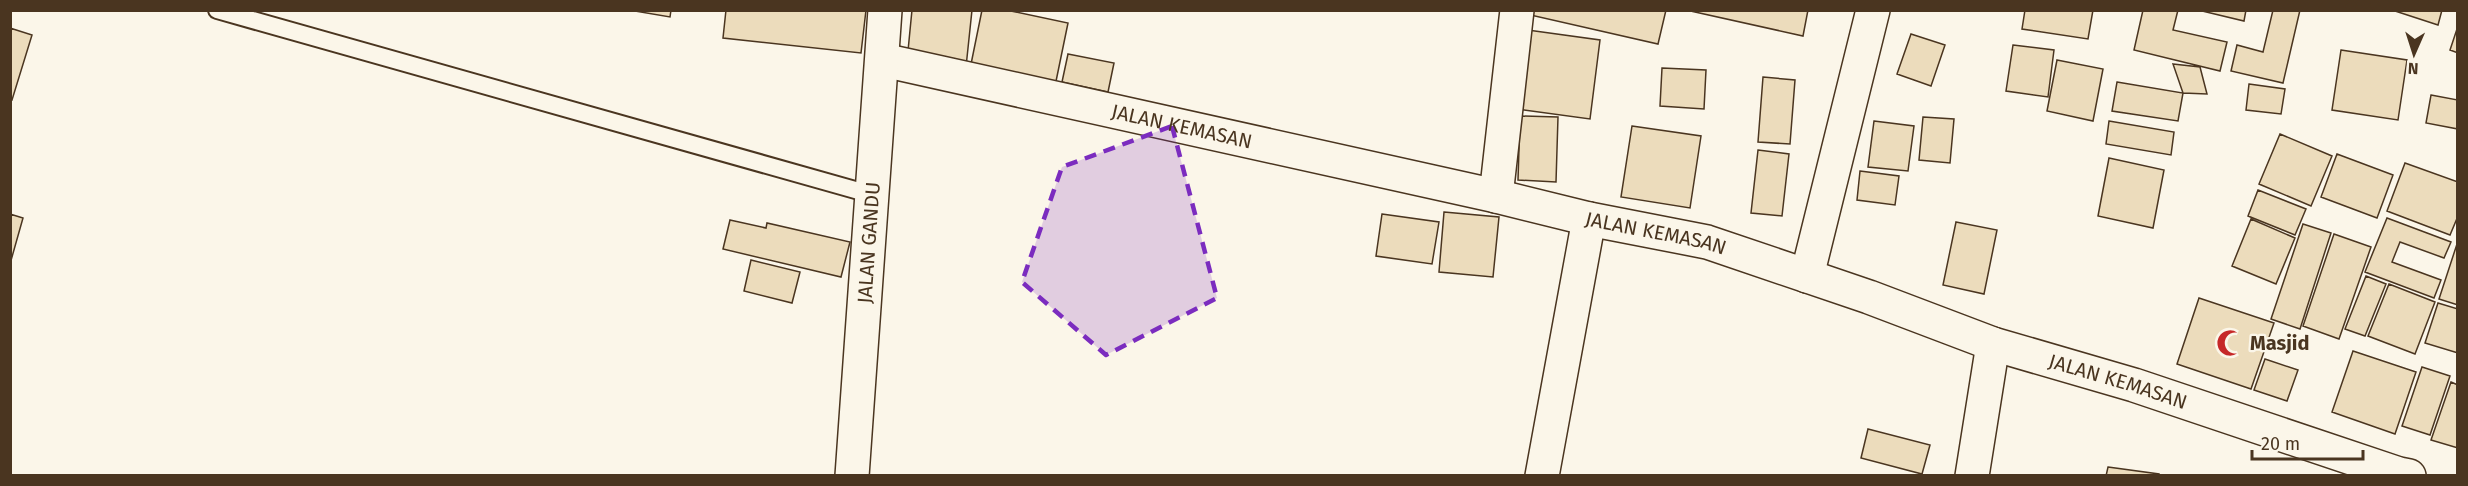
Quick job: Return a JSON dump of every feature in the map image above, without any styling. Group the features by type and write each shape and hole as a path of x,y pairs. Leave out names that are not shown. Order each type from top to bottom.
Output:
{"street":[{"name":"JALAN GANDU","path":"852,476 885,10"},
{"path":"1496,196 1518,10"},
{"path":"1808,276 1873,10"},
{"name":"JALAN KEMASAN","path":"883,60 1496,196 1589,219 1707,242 1808,276 1993,344 2134,386 2402,475"},
{"path":"1542,476 1589,219"},
{"path":"1972,476 1993,344"}],"lane":[{"path":"217,10 873,195"}],"highlighted area":[{"path":"1172,126 1217,298 1106,355 1022,282 1062,167"}],"building":[{"path":"629,10 671,10 670,17"},
{"path":"726,10 866,10 861,53 723,38"},
{"path":"912,10 972,10 966,67 907,61"},
{"path":"982,10 1006,10 1068,23 1054,91 969,74"},
{"path":"1522,10 1666,10 1658,44 1522,13"},
{"path":"1686,10 1808,10 1803,36"},
{"path":"2025,10 2093,10 2088,39 2022,29"},
{"path":"2143,10 2178,10 2173,30 2227,42 2220,71 2134,50"},
{"path":"2198,10 2246,10 2244,21"},
{"path":"2273,10 2300,10 2283,83 2231,71 2237,45 2263,52"},
{"path":"2392,10 2442,10 2438,25"},
{"path":"2458,26 2458,53 2450,50"},
{"path":"10,28 32,35 12,100 10,99"},
{"path":"1520,29 1600,40 1590,119 1510,108"},
{"path":"1911,34 1945,45 1931,86 1897,74"},
{"path":"2013,45 2054,50 2048,97 2006,91"},
{"path":"2341,50 2407,60 2398,120 2332,110"},
{"path":"1068,54 1114,63 1108,92 1062,82"},
{"path":"2057,60 2103,69 2093,121 2047,111"},
{"path":"2173,64 2200,67 2207,94 2183,93"},
{"path":"1662,68 1706,70 1704,109 1660,106"},
{"path":"1763,77 1795,80 1790,144 1758,142"},
{"path":"2117,82 2183,93 2178,121 2112,111"},
{"path":"2249,84 2285,89 2281,114 2246,110"},
{"path":"2431,95 2458,100 2458,129 2426,123"},
{"path":"1520,116 1558,117 1556,182 1518,180"},
{"path":"1923,117 1954,119 1950,163 1919,160"},
{"path":"1874,121 1914,126 1908,171 1868,167"},
{"path":"2109,121 2174,132 2171,155 2106,144"},
{"path":"1632,126 1701,136 1690,208 1621,197"},
{"path":"2280,134 2332,156 2311,206 2259,184"},
{"path":"1758,150 1789,154 1782,216 1751,213"},
{"path":"2337,154 2393,175 2377,218 2321,197"},
{"path":"2109,158 2164,170 2153,228 2098,216"},
{"path":"2405,163 2458,182 2458,216 2450,235 2387,211"},
{"path":"1860,171 1899,176 1895,205 1857,200"},
{"path":"2258,190 2306,209 2295,235 2248,216"},
{"path":"1444,212 1499,217 1493,277 1439,272"},
{"path":"10,214 23,218 10,264"},
{"path":"1382,214 1439,222 1432,264 1376,256"},
{"path":"2387,218 2451,242 2444,258 2400,242 2392,262 2441,280 2434,298 2365,272"},
{"path":"2251,219 2295,238 2276,284 2232,266"},
{"path":"730,220 766,228 767,223 850,242 841,277 723,249"},
{"path":"1956,222 1997,230 1984,294 1943,285"},
{"path":"2303,224 2331,233 2300,329 2271,319"},
{"path":"2334,234 2371,247 2339,339 2303,326"},
{"path":"2458,244 2458,305 2439,299"},
{"path":"751,260 800,272 792,303 744,291"},
{"path":"2366,276 2386,284 2365,336 2345,329"},
{"path":"2389,284 2435,302 2415,354 2368,336"},
{"path":"2199,298 2274,323 2251,389 2177,364"},
{"path":"2438,303 2458,309 2458,353 2425,343"},
{"path":"2353,351 2416,372 2395,434 2332,412"},
{"path":"2265,359 2298,370 2287,401 2254,390"},
{"path":"2422,367 2450,376 2430,435 2402,426"},
{"path":"2451,382 2458,385 2458,448 2431,440"},
{"path":"1868,429 1930,445 1922,474 1861,458"},
{"path":"2108,467 2159,474 2159,476 2106,476"}],"place":[{"name":"Masjid","path":"2230,343"}]}
